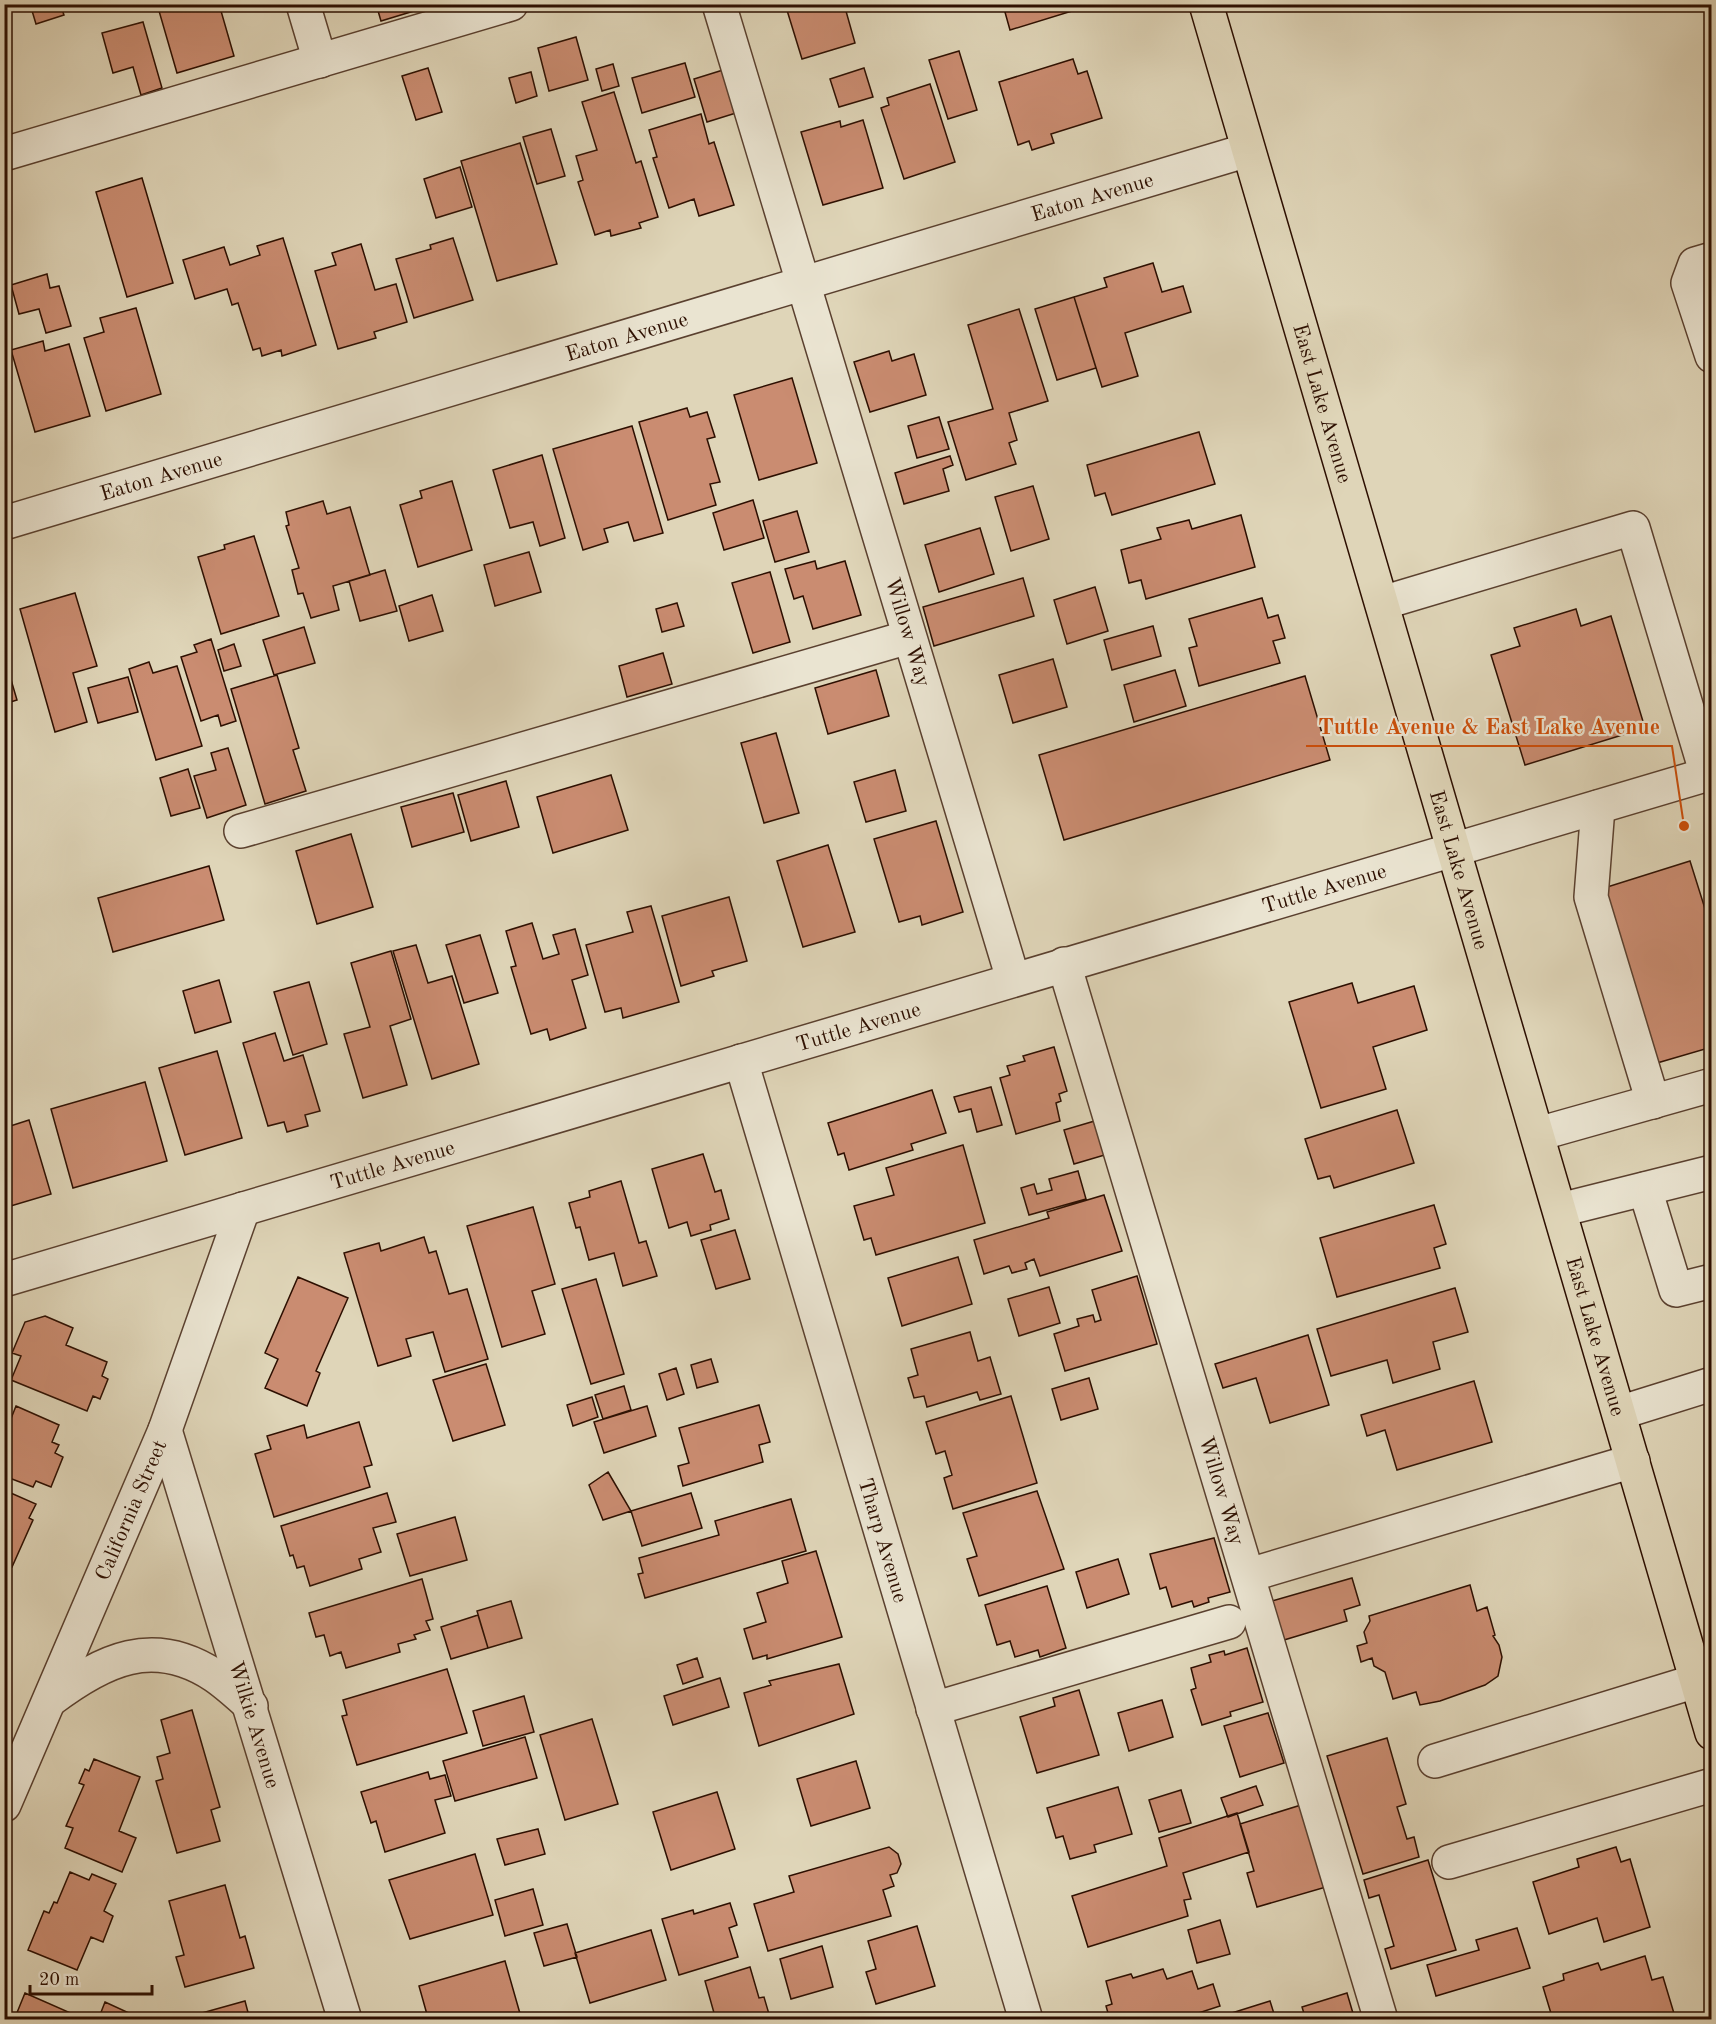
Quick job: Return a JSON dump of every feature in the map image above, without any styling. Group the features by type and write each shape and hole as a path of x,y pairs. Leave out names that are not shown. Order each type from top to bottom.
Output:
{"main road":[{"name":"East Lake Avenue","path":"1206,4 1712,1733"}],"street":[{"path":"303,4 320,61"},
{"path":"4,154 511,4"},
{"name":"Willow Way","path":"719,4 1013,979"},
{"name":"Eaton Avenue","path":"4,523 1248,150"},
{"path":"1712,259 1695,264 1688,284 1712,356"},
{"path":"1382,603 1633,528 1709,774"},
{"path":"241,831 909,637"},
{"name":"Tuttle Avenue","path":"4,1280 1709,774"},
{"path":"1598,807 1591,897 1653,1102"},
{"name":"Willow Way","path":"1064,964 1381,2019"},
{"name":"Tharp Avenue","path":"741,1061 1026,2019"},
{"path":"1538,1134 1712,1085"},
{"path":"1560,1210 1712,1172"},
{"path":"1645,1189 1676,1290 1712,1281"},
{"name":"California Street","path":"4,1805 165,1430 243,1209"},
{"path":"1619,1413 1712,1384"},
{"name":"Wilkie Avenue","path":"165,1430 345,2019"},
{"path":"1249,1575 1633,1461"},
{"path":"933,1709 1229,1622"},
{"path":"50,1700 81,1676 105,1663 129,1657 152,1655 175,1659 206,1671 251,1706"},
{"path":"1435,1761 1696,1681"},
{"path":"1449,1862 1712,1785"}],"building":[{"path":"30,4 60,4 64,15 36,24"},
{"path":"157,4 219,4 234,56 177,73"},
{"path":"376,4 437,4 381,21"},
{"path":"775,4 844,4 855,43 802,59 786,7 776,10"},
{"path":"992,4 1084,4 1085,7 1010,30 1003,5 993,8"},
{"path":"143,22 162,88 141,95 133,67 113,73 102,33"},
{"path":"576,37 588,80 549,91 538,48"},
{"path":"959,51 977,110 948,119 929,60"},
{"path":"1073,59 1078,74 1087,71 1102,118 1051,134 1054,143 1032,150 1029,141 1018,145 999,82"},
{"path":"685,63 695,97 642,113 632,78"},
{"path":"613,64 619,86 602,91 596,69"},
{"path":"428,68 442,112 416,120 402,76"},
{"path":"864,68 873,97 839,107 830,79"},
{"path":"723,70 736,113 707,122 694,79"},
{"path":"531,72 537,96 516,103 509,78"},
{"path":"930,84 955,162 904,179 881,108 889,105 887,98"},
{"path":"614,92 636,163 641,161 658,217 639,223 641,228 611,236 610,230 595,235 578,182 583,180 576,156 597,150 582,102"},
{"path":"701,114 709,144 714,142 734,205 699,216 694,199 669,208 653,158 657,157 649,130"},
{"path":"863,120 883,188 823,205 801,132 840,121 841,127"},
{"path":"551,129 565,176 537,184 523,137"},
{"path":"520,143 557,264 497,281 461,161"},
{"path":"460,167 472,207 436,218 424,179"},
{"path":"142,178 173,283 127,297 96,192"},
{"path":"283,238 316,345 282,356 281,350 262,356 260,348 253,350 238,303 232,305 227,289 195,299 183,260 224,247 230,265 260,255 257,246"},
{"path":"453,238 473,300 414,318 396,259 431,249 430,245"},
{"path":"361,244 375,290 396,284 407,322 374,332 376,338 338,349 315,271 336,265 332,253"},
{"path":"1153,263 1162,292 1183,286 1191,312 1125,333 1138,376 1102,387 1074,297 1107,287 1104,278"},
{"path":"47,274 50,288 59,286 71,326 46,333 39,309 19,314 11,285"},
{"path":"1074,297 1096,368 1057,380 1035,309"},
{"path":"136,308 161,394 106,411 84,338 104,332 100,318"},
{"path":"1019,309 1048,401 1009,413 1017,440 1009,443 1016,464 966,480 948,422 993,409 968,325"},
{"path":"43,341 45,351 69,344 90,416 35,432 11,350"},
{"path":"889,351 892,361 914,354 926,395 870,412 854,362"},
{"path":"792,378 817,463 759,480 734,395"},
{"path":"687,408 690,417 707,412 715,437 707,439 720,482 710,484 716,505 668,520 639,422"},
{"path":"939,417 949,449 917,458 908,426"},
{"path":"632,426 663,533 634,541 628,522 604,529 608,542 583,550 553,449"},
{"path":"1199,432 1215,484 1112,515 1105,493 1095,496 1087,465"},
{"path":"542,455 565,538 540,546 533,522 510,528 493,470"},
{"path":"950,456 953,465 943,469 949,491 904,504 895,473"},
{"path":"452,481 472,550 418,567 400,505 422,498 420,491"},
{"path":"1033,486 1049,539 1011,551 995,497"},
{"path":"753,500 764,538 724,550 713,513"},
{"path":"323,501 327,514 350,507 370,575 333,586 339,610 311,618 303,593 298,594 292,570 299,568 286,526 289,525 286,512"},
{"path":"797,511 809,552 775,562 763,521"},
{"path":"1241,515 1255,567 1146,599 1141,580 1129,583 1121,550 1161,539 1157,528 1189,520 1192,529"},
{"path":"980,528 994,574 939,592 925,545"},
{"path":"254,536 279,616 221,634 198,557 225,549 224,545"},
{"path":"529,552 541,592 495,606 484,565"},
{"path":"815,561 817,569 845,561 861,615 813,629 803,596 794,599 785,569"},
{"path":"385,570 397,611 360,621 349,581"},
{"path":"770,572 790,642 753,653 732,583"},
{"path":"1023,578 1034,616 934,646 923,607"},
{"path":"1095,587 1108,631 1067,644 1054,600"},
{"path":"75,593 97,666 73,673 87,722 55,732 20,609"},
{"path":"432,595 443,631 409,641 399,606"},
{"path":"1262,598 1268,618 1278,615 1285,638 1273,641 1280,663 1199,686 1189,648 1197,646 1189,619"},
{"path":"677,603 684,626 662,632 656,609"},
{"path":"1576,609 1581,626 1611,616 1645,728 1525,765 1491,655 1520,646 1514,628"},
{"path":"1153,626 1161,656 1112,670 1104,640"},
{"path":"304,627 315,663 274,675 263,640"},
{"path":"211,639 236,721 221,726 218,715 201,721 181,657 197,652 194,645"},
{"path":"234,644 241,666 224,671 218,650"},
{"path":"663,653 672,684 627,697 619,666"},
{"path":"4,656 17,700 4,704"},
{"path":"1053,659 1067,707 1013,723 999,675"},
{"path":"149,662 153,673 177,666 202,746 156,760 129,669"},
{"path":"876,670 889,716 828,734 815,688"},
{"path":"1175,670 1186,706 1134,722 1124,685"},
{"path":"277,675 299,748 293,750 306,791 265,804 231,689"},
{"path":"1305,676 1330,760 1064,840 1039,755"},
{"path":"128,677 138,712 98,723 88,688"},
{"path":"776,733 799,813 764,823 741,743"},
{"path":"228,748 246,805 207,818 194,776 216,770 211,753"},
{"path":"188,769 200,808 171,816 160,778"},
{"path":"895,770 906,811 866,822 854,782"},
{"path":"611,775 628,830 553,853 537,797"},
{"path":"506,781 519,827 471,841 458,795"},
{"path":"453,793 464,832 412,847 401,807"},
{"path":"936,821 963,912 922,925 920,916 899,922 874,839"},
{"path":"351,834 373,907 317,924 296,851"},
{"path":"828,845 855,932 803,947 777,861"},
{"path":"1690,861 1712,931 1712,1047 1657,1063 1604,888"},
{"path":"209,866 224,920 113,952 98,898"},
{"path":"729,897 747,961 712,971 714,976 681,986 662,916"},
{"path":"651,906 679,1002 623,1018 621,1008 605,1012 586,945 633,932 627,912"},
{"path":"532,923 543,959 559,954 553,935 575,929 588,975 572,980 586,1028 550,1040 547,1029 531,1034 511,967 516,966 506,931"},
{"path":"480,935 498,993 464,1003 446,945"},
{"path":"416,945 428,983 452,976 479,1064 432,1079 393,951"},
{"path":"391,951 411,1019 390,1026 407,1085 363,1098 344,1034 370,1027 351,963"},
{"path":"219,980 231,1022 195,1033 183,991"},
{"path":"309,982 327,1044 293,1055 274,992"},
{"path":"1352,983 1358,1003 1414,986 1427,1030 1373,1047 1386,1089 1321,1108 1289,1002"},
{"path":"275,1033 284,1061 303,1055 320,1111 305,1115 308,1126 287,1132 284,1122 268,1126 243,1043"},
{"path":"1054,1047 1067,1091 1059,1094 1061,1101 1056,1103 1060,1121 1016,1134 1000,1078 1010,1075 1007,1066 1025,1061 1023,1056"},
{"path":"217,1051 242,1138 185,1155 159,1068"},
{"path":"145,1082 167,1161 73,1188 51,1109"},
{"path":"991,1087 1002,1125 977,1132 971,1109 959,1112 954,1097"},
{"path":"932,1090 946,1133 911,1144 913,1150 849,1170 844,1153 838,1155 828,1123"},
{"path":"1397,1110 1414,1163 1334,1188 1330,1176 1318,1179 1305,1139"},
{"path":"29,1120 51,1194 4,1208 4,1128"},
{"path":"1098,1120 1108,1154 1074,1164 1064,1130"},
{"path":"963,1145 985,1223 876,1255 871,1238 864,1240 854,1206 894,1195 886,1168"},
{"path":"703,1154 715,1192 721,1190 729,1219 710,1225 711,1230 691,1236 687,1222 669,1228 652,1169"},
{"path":"1078,1171 1086,1199 1029,1215 1021,1188 1034,1184 1037,1194 1052,1190 1049,1179"},
{"path":"621,1181 639,1243 646,1241 657,1276 623,1286 614,1253 589,1260 580,1227 576,1228 569,1203 590,1197 589,1191"},
{"path":"1104,1195 1122,1251 1040,1276 1034,1259 1025,1263 1027,1269 1012,1273 1009,1266 984,1274 974,1240 1049,1218 1047,1212"},
{"path":"1434,1205 1446,1244 1434,1248 1440,1268 1337,1297 1320,1238"},
{"path":"533,1207 555,1284 532,1291 545,1334 502,1347 467,1226"},
{"path":"735,1230 750,1279 716,1289 701,1240"},
{"path":"424,1237 429,1253 436,1251 449,1294 467,1289 488,1359 445,1372 433,1332 406,1339 411,1356 378,1366 344,1253 379,1243 381,1251"},
{"path":"958,1257 972,1304 902,1326 888,1278"},
{"path":"1137,1276 1157,1344 1065,1371 1054,1334 1079,1326 1077,1319 1093,1315 1095,1322 1101,1320 1092,1290"},
{"path":"298,1277 348,1298 316,1371 320,1373 307,1406 265,1388 278,1359 265,1353"},
{"path":"596,1279 624,1374 591,1384 562,1289"},
{"path":"1049,1287 1060,1323 1019,1336 1008,1299"},
{"path":"1455,1288 1468,1332 1433,1342 1440,1369 1393,1383 1387,1360 1331,1376 1317,1329"},
{"path":"45,1316 73,1328 66,1345 107,1362 102,1376 108,1379 100,1399 93,1396 87,1411 11,1380 21,1356 12,1353 25,1322"},
{"path":"970,1332 978,1361 990,1357 1001,1394 980,1400 977,1392 927,1407 924,1396 914,1398 908,1378 918,1375 911,1349"},
{"path":"1308,1335 1329,1405 1270,1423 1256,1378 1223,1388 1215,1364"},
{"path":"711,1359 718,1382 697,1388 691,1365"},
{"path":"486,1364 505,1425 453,1441 433,1380"},
{"path":"676,1368 684,1394 667,1400 659,1374"},
{"path":"1089,1378 1098,1409 1061,1420 1052,1389"},
{"path":"1474,1381 1492,1442 1397,1470 1385,1430 1367,1436 1361,1415"},
{"path":"624,1386 631,1410 603,1419 595,1395"},
{"path":"1011,1396 1037,1483 953,1509 944,1478 952,1475 945,1451 936,1454 926,1422"},
{"path":"592,1397 598,1417 573,1426 567,1405"},
{"path":"759,1405 770,1442 759,1445 763,1462 683,1486 678,1466 689,1463 679,1428"},
{"path":"16,1406 59,1425 52,1442 59,1445 55,1453 63,1457 51,1487 36,1481 33,1487 4,1476 4,1419 10,1421"},
{"path":"647,1406 656,1436 604,1453 594,1422"},
{"path":"359,1422 372,1465 364,1467 370,1487 274,1517 255,1454 271,1449 267,1436 304,1425 307,1438"},
{"path":"608,1472 631,1511 603,1520 589,1485"},
{"path":"4,1490 36,1504 29,1518 33,1520 12,1567 4,1564"},
{"path":"1037,1491 1064,1569 979,1596 967,1559 977,1556 963,1513"},
{"path":"387,1493 396,1522 373,1528 381,1552 359,1559 362,1569 310,1586 304,1566 297,1568 293,1555 290,1556 281,1526"},
{"path":"691,1493 702,1528 642,1546 631,1511"},
{"path":"791,1499 806,1551 645,1598 638,1574 643,1573 639,1558 719,1535 715,1521"},
{"path":"455,1517 467,1560 410,1576 397,1534"},
{"path":"1214,1538 1230,1592 1208,1598 1209,1602 1194,1607 1192,1601 1172,1607 1166,1587 1160,1589 1150,1554"},
{"path":"816,1551 842,1637 767,1659 767,1655 753,1659 744,1629 766,1622 757,1593 788,1583 782,1561"},
{"path":"1118,1559 1129,1594 1087,1608 1076,1572"},
{"path":"1352,1578 1360,1605 1344,1610 1347,1621 1284,1640 1272,1601"},
{"path":"422,1579 433,1619 426,1621 430,1630 414,1635 416,1639 398,1644 400,1652 346,1668 341,1652 330,1656 324,1635 316,1637 309,1613"},
{"path":"1470,1585 1477,1611 1487,1607 1495,1635 1493,1636 1499,1645 1502,1657 1498,1676 1485,1685 1440,1701 1420,1705 1416,1692 1393,1699 1385,1672 1374,1666 1372,1658 1361,1662 1357,1646 1367,1643 1364,1632 1370,1621 1369,1616"},
{"path":"1047,1586 1066,1648 1040,1657 1038,1650 1015,1657 1010,1641 997,1645 985,1605"},
{"path":"511,1601 522,1638 488,1648 477,1611"},
{"path":"478,1615 488,1648 451,1659 441,1627"},
{"path":"1247,1648 1263,1702 1230,1712 1231,1716 1202,1725 1191,1690 1196,1688 1191,1668 1211,1662 1209,1655 1224,1651 1225,1655"},
{"path":"697,1658 703,1677 683,1684 677,1665"},
{"path":"839,1664 854,1714 759,1746 744,1693 771,1685 769,1681"},
{"path":"447,1669 467,1733 357,1765 342,1716 347,1715 343,1700"},
{"path":"720,1678 729,1707 673,1725 664,1696"},
{"path":"1079,1690 1099,1755 1037,1773 1020,1717 1055,1706 1053,1698"},
{"path":"524,1696 534,1732 483,1746 473,1711"},
{"path":"1162,1700 1173,1737 1129,1751 1118,1713"},
{"path":"192,1710 220,1807 211,1810 220,1841 177,1853 156,1781 163,1779 157,1757 170,1753 161,1720"},
{"path":"1268,1713 1284,1763 1240,1777 1224,1726"},
{"path":"592,1719 618,1804 565,1820 540,1735"},
{"path":"525,1737 537,1778 455,1801 443,1761"},
{"path":"1387,1738 1406,1804 1397,1807 1407,1839 1414,1837 1419,1857 1363,1874 1327,1756"},
{"path":"94,1759 140,1777 119,1831 136,1838 122,1872 65,1848 73,1828 66,1826 84,1785 79,1783 85,1769 89,1771"},
{"path":"856,1761 870,1808 811,1826 797,1779"},
{"path":"428,1772 430,1779 445,1775 451,1796 435,1800 445,1833 385,1852 376,1821 371,1823 361,1792"},
{"path":"1256,1786 1263,1805 1228,1817 1221,1798"},
{"path":"1118,1787 1132,1834 1094,1845 1096,1852 1070,1859 1063,1836 1056,1838 1047,1808"},
{"path":"1181,1790 1191,1823 1159,1832 1149,1800"},
{"path":"717,1792 735,1849 671,1870 653,1812"},
{"path":"1301,1805 1326,1887 1257,1907 1247,1873 1254,1871 1240,1824"},
{"path":"1237,1813 1249,1852 1183,1873 1191,1899 1184,1900 1188,1916 1088,1947 1072,1896 1167,1866 1159,1838"},
{"path":"538,1829 545,1854 505,1865 497,1839"},
{"path":"889,1847 898,1854 901,1864 897,1873 890,1875 894,1886 883,1890 891,1916 768,1951 754,1904 794,1892 789,1876"},
{"path":"1616,1847 1621,1862 1630,1859 1650,1927 1604,1942 1597,1918 1549,1934 1533,1882 1579,1867 1577,1859"},
{"path":"475,1854 493,1915 410,1939 389,1880"},
{"path":"1428,1860 1456,1950 1391,1969 1385,1949 1394,1946 1379,1895 1369,1898 1364,1880"},
{"path":"70,1872 89,1880 92,1874 116,1884 104,1911 113,1916 103,1942 91,1937 77,1970 28,1950 44,1911 49,1913 54,1902 57,1903"},
{"path":"225,1885 240,1938 245,1936 254,1968 185,1987 176,1957 184,1955 169,1901"},
{"path":"533,1889 543,1925 505,1936 495,1900"},
{"path":"730,1903 737,1925 729,1928 738,1957 679,1975 662,1919 693,1910 694,1914"},
{"path":"1220,1920 1230,1954 1197,1963 1188,1930"},
{"path":"567,1924 577,1957 544,1966 534,1933"},
{"path":"917,1926 935,1986 876,2004 866,1972 876,1969 868,1941"},
{"path":"1517,1928 1530,1968 1436,1996 1427,1965 1479,1950 1476,1940"},
{"path":"651,1930 666,1980 590,2003 575,1953"},
{"path":"822,1946 833,1987 791,1999 780,1959"},
{"path":"1645,1956 1652,1980 1663,1977 1676,2020 1553,2020 1543,1987 1564,1980 1563,1974 1598,1963 1601,1970"},
{"path":"505,1961 521,2017 511,2020 428,2018 419,1986"},
{"path":"750,1967 759,1998 764,1997 769,2014 765,2016 766,2020 716,2020 705,1981"},
{"path":"1163,1969 1167,1979 1192,1971 1198,1989 1213,1984 1220,2006 1177,2020 1110,2020 1106,2006 1112,2004 1106,1981 1131,1974 1133,1978"},
{"path":"25,1993 82,2018 81,2020 14,2020"},
{"path":"1347,1993 1355,2020 1306,2020 1302,2007"},
{"path":"245,2001 250,2020 192,2020 191,2016"},
{"path":"1270,2001 1276,2020 1220,2020 1219,2017"},
{"path":"105,2002 140,2018 139,2020 98,2020"}],"place":[{"name":"Tuttle Avenue & East Lake Avenue","path":"1684,826"}]}
